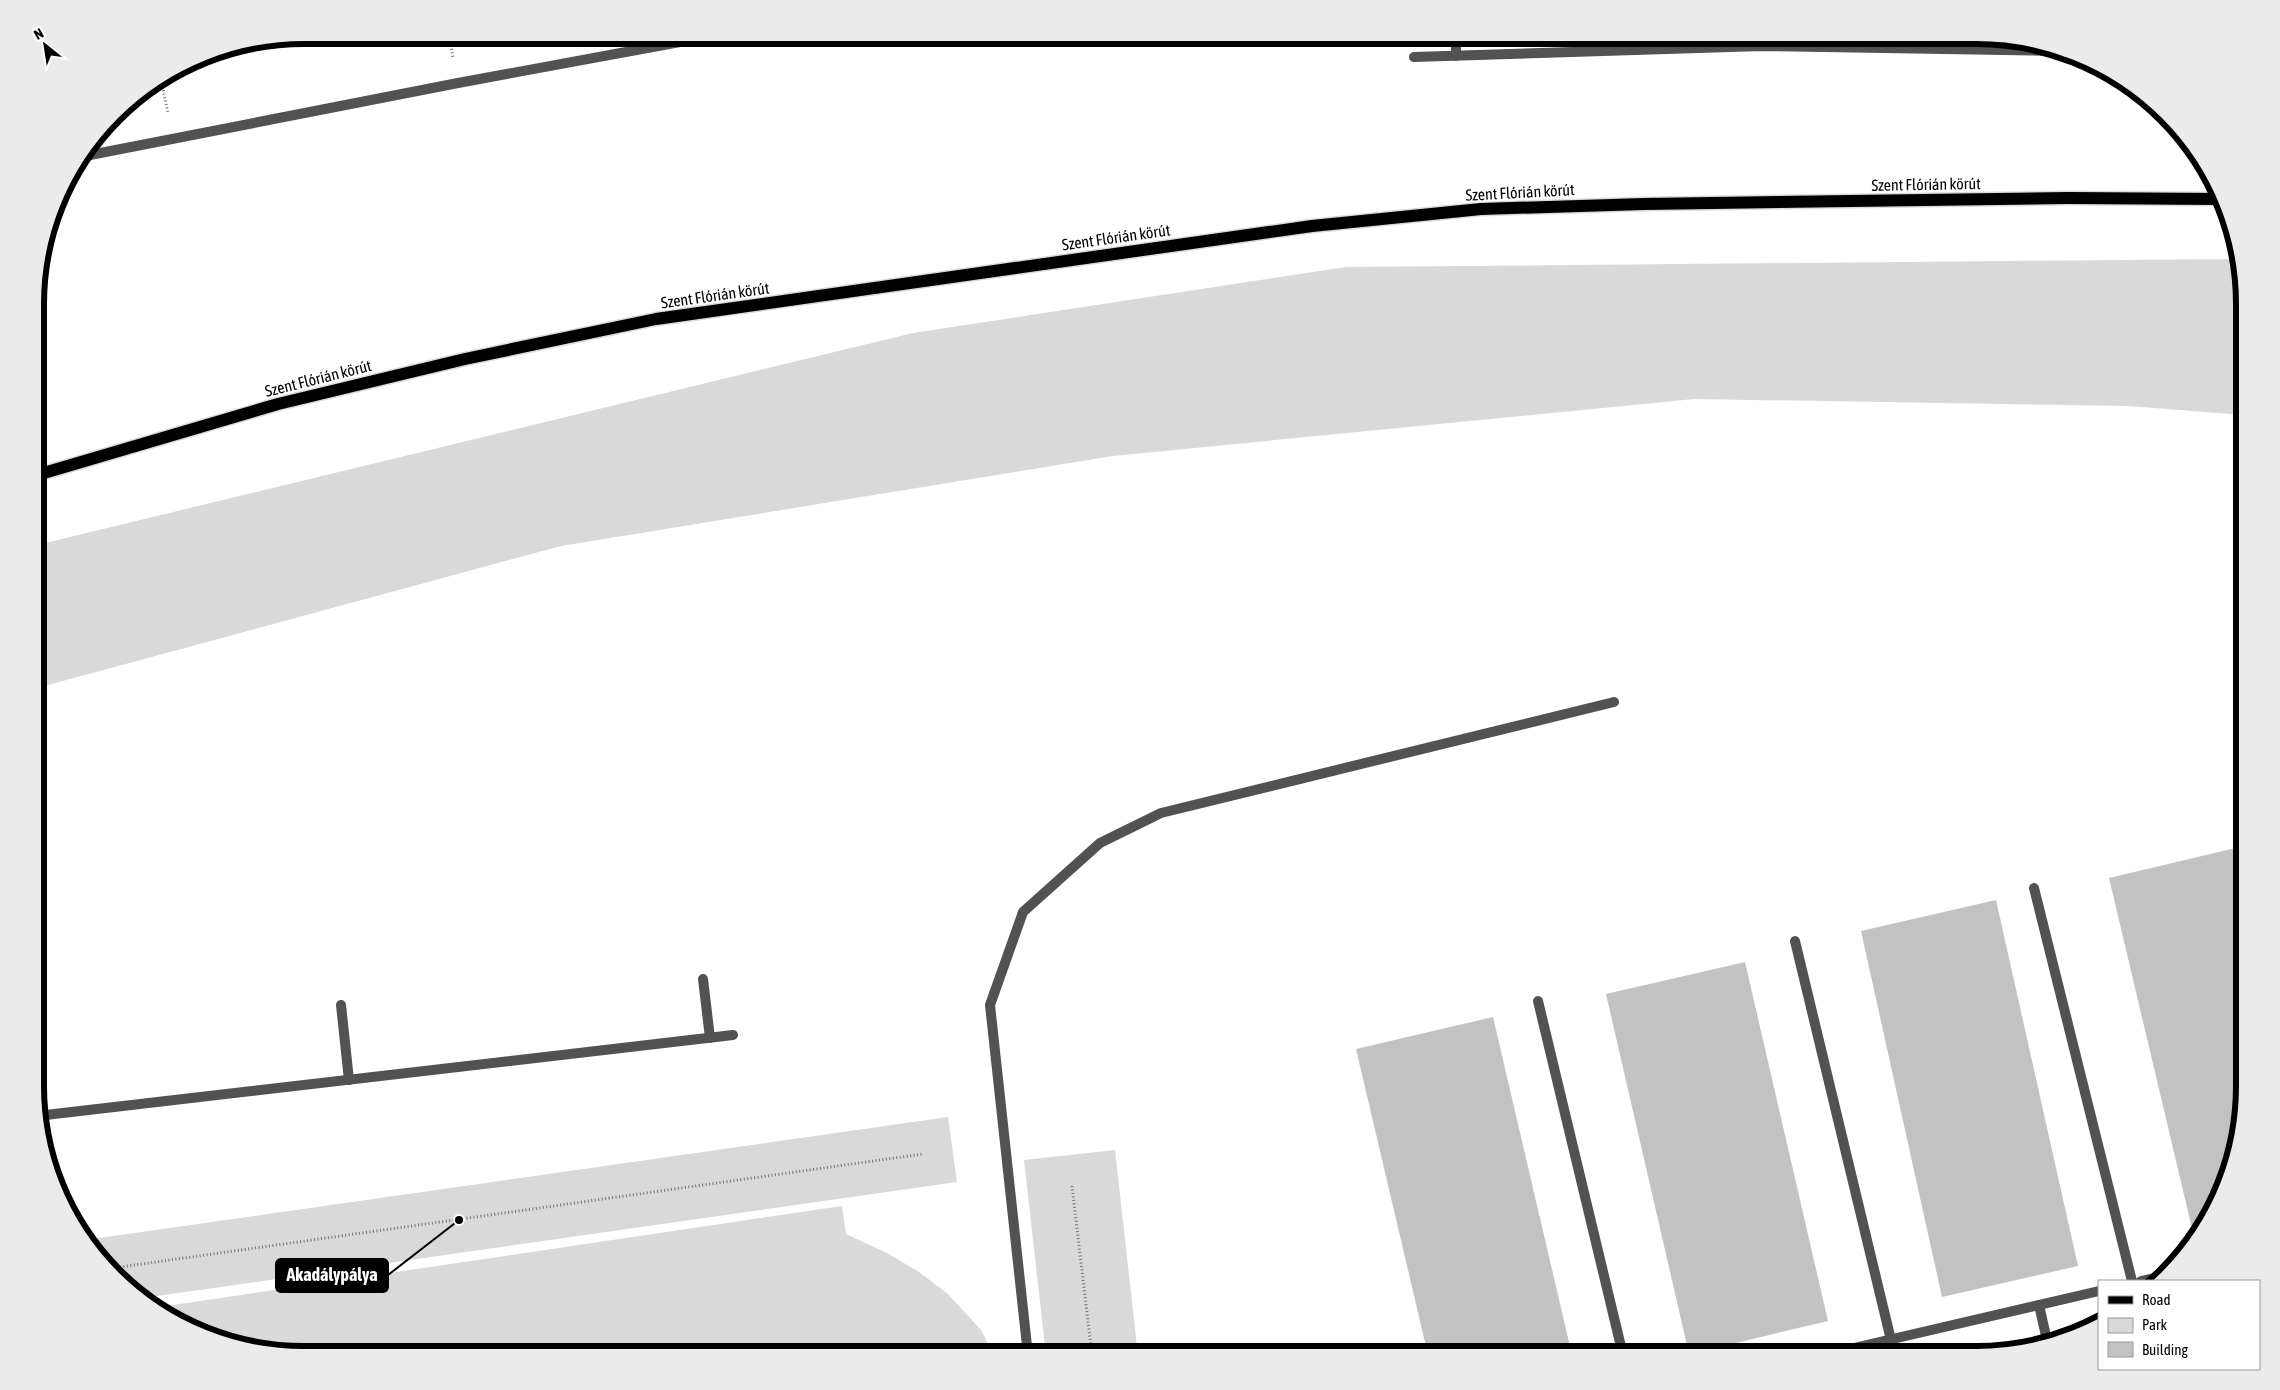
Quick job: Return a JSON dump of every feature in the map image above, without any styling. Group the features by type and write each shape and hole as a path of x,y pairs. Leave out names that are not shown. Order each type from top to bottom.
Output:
{"main road":[{"name":"Szent Flórián körút","path":"44,473 278,404 465,359 647,321 1312,226 1481,210 1634,204 2068,198 2213,199"}],"lane":[{"path":"92,155 669,44"},
{"path":"1456,44 1456,56"},
{"path":"1414,57 1762,46 2033,51"},
{"path":"1027,1346 990,1005 1023,912 1100,843 1161,813 1614,702"},
{"path":"2034,888 2132,1280"},
{"path":"1795,941 1891,1340"},
{"path":"703,979 710,1038"},
{"path":"1538,1001 1621,1346"},
{"path":"341,1006 350,1080"},
{"path":"45,1115 733,1035"},
{"path":"1864,1346 2098,1291"},
{"path":"2039,1305 2046,1336"}],"path":[{"path":"162,86 173,138"},
{"path":"117,1267 923,1154"},
{"path":"1072,1186 1091,1346"}],"green space":[{"path":"2232,259 2236,287 2236,414 2128,406 1694,399 1113,456 561,546 44,686 44,543 913,333 1346,267"},
{"path":"948,1117 957,1182 153,1297 132,1282 108,1258 94,1239"},
{"path":"1115,1150 1137,1346 1045,1346 1024,1160"},
{"path":"842,1206 846,1234 887,1253 919,1272 948,1294 981,1330 989,1346 287,1346 253,1341 221,1332 189,1319 166,1306"}],"building":[{"path":"2236,848 2236,1103 2231,1137 2222,1169 2209,1201 2192,1230 2109,878"},
{"path":"1996,900 2078,1266 1942,1297 1861,931"},
{"path":"1745,962 1828,1321 1723,1346 1687,1346 1606,994"},
{"path":"1493,1017 1570,1346 1426,1346 1356,1049"}],"place":[{"name":"Akadálypálya","path":"459,1220"}]}
